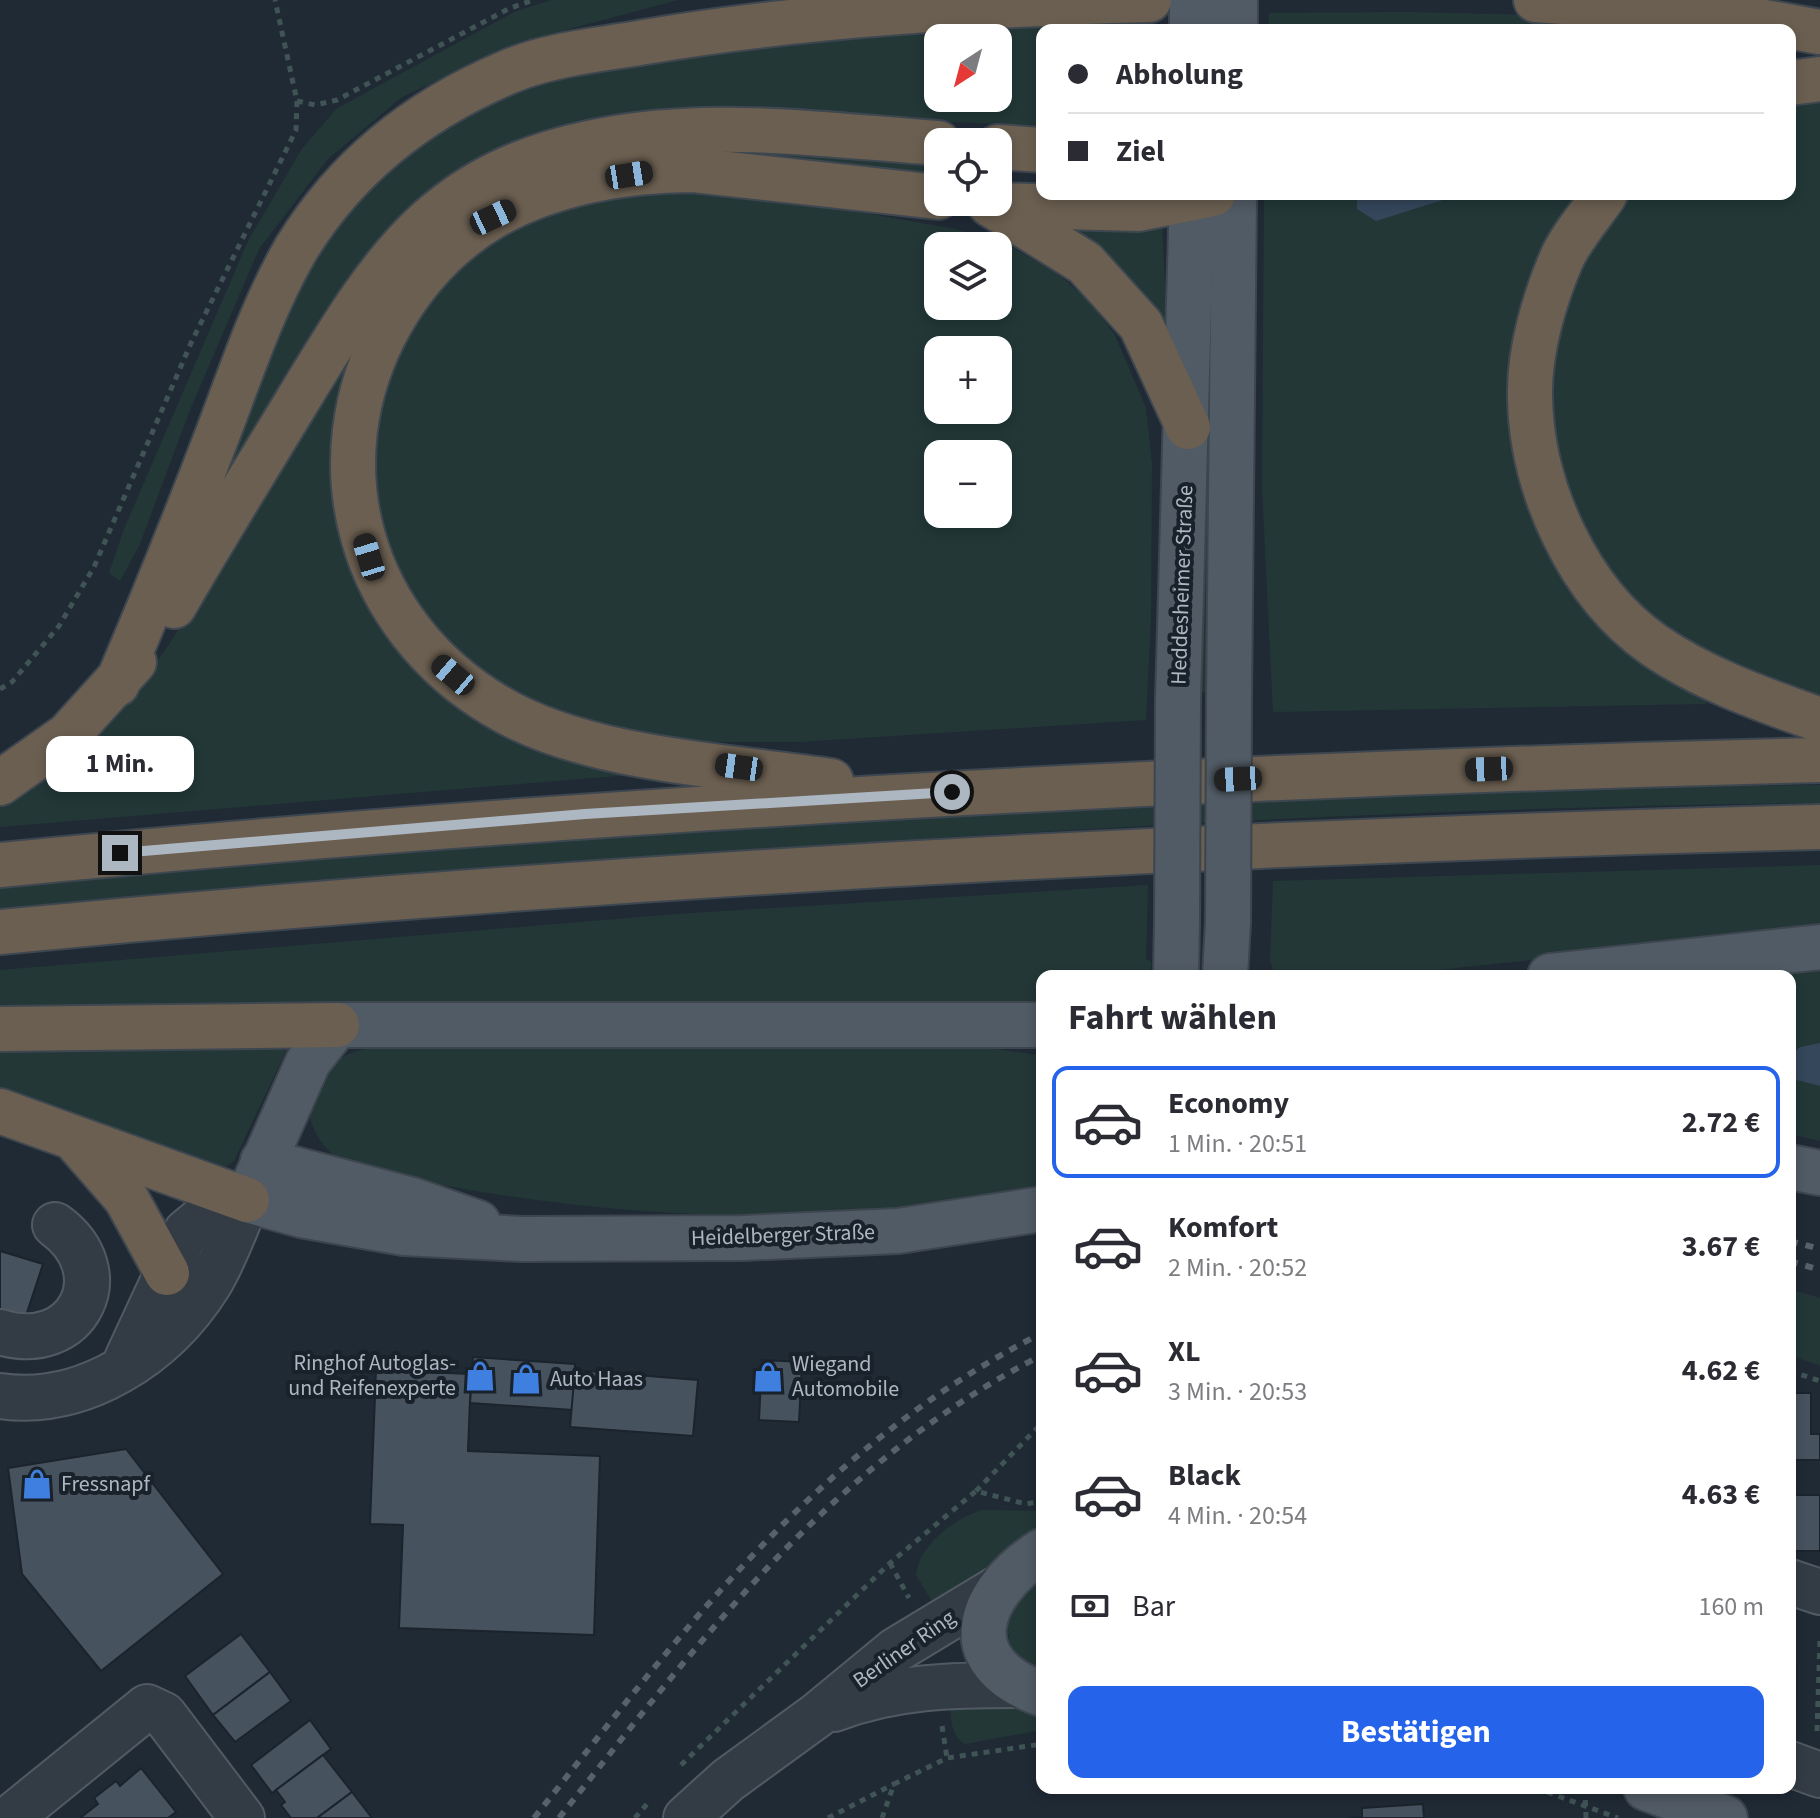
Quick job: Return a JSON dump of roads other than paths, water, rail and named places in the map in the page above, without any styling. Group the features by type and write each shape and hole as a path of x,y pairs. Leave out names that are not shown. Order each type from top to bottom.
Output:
{"highway":[{"path":"117,684 168,563 271,295 329,201 368,160 429,111 511,70 560,56 705,32 1065,3 1149,0"},
{"path":"1536,0 1714,13 1775,24"},
{"path":"1796,28 1820,32"},
{"path":"1796,82 1820,79"},
{"path":"0,783 68,735 117,684 168,616 370,282 415,230 450,202 510,167 542,156 637,135 744,130 924,142"},
{"path":"1012,148 1036,150"},
{"path":"920,794 618,750 574,738 497,707 438,662 415,638 383,589 358,522 352,454 354,420 363,385 379,344 411,289 447,251 493,217 519,204 582,183 661,170 692,170 924,195"},
{"path":"1012,204 1139,209 1181,200"},
{"path":"1601,200 1562,258 1539,329 1530,395 1538,456 1556,516 1585,573 1618,613 1654,645 1743,693 1820,720"},
{"path":"1004,216 1085,263 1141,325 1188,427"},
{"path":"0,865 585,814 920,794 1428,770 1820,760"},
{"path":"0,932 180,915 896,862 1429,837 1820,827"},
{"path":"0,1029 337,1025"},
{"path":"0,1111 77,1141 255,1181"},
{"path":"77,1141 126,1198 167,1273"}],"main road":[{"path":"1192,0 1192,24"},
{"name":"Heddesheimer Straße","path":"1176,970 1178,700 1199,200"},
{"name":"Heddesheimer Straße","path":"1225,970 1234,200"},
{"path":"1606,970 1820,947"},
{"path":"255,1181 308,1062 337,1025 1036,1026"},
{"path":"1796,1168 1820,1173"},
{"name":"Heidelberger Straße","path":"255,1181 301,1215 404,1233 522,1239 743,1238 898,1231 1036,1210"},
{"path":"1030,1690 995,1663 984,1636 987,1611 997,1589 1036,1556"},
{"path":"1662,1794 1725,1818"}],"street":[{"path":"124,1368 186,1232 255,1181"},
{"path":"0,1396 45,1399 75,1393 124,1368 165,1336 208,1285 255,1181"},
{"path":"0,1332 21,1338 41,1338 60,1329 75,1316 85,1297 88,1279 84,1258 69,1235 55,1225"},
{"path":"1796,1584 1820,1592"},
{"name":"Berliner Ring","path":"671,1806 728,1780 816,1716 856,1680 926,1628 997,1589"},
{"name":"Berliner Ring","path":"816,1716 864,1698 934,1685 1030,1690"},
{"path":"10,1818 147,1707 164,1715 242,1818"}],"water":[{"path":"1357,200 1443,200 1376,221 1357,209"},
{"path":"1820,1043 1820,1086 1796,1079 1796,1051"}],"railway":[{"path":"1796,1243 1820,1249"},
{"path":"1796,1263 1820,1270"},
{"path":"534,1818 702,1611 823,1486 890,1430 962,1379 1036,1336"},
{"path":"559,1818 719,1621 835,1501 898,1447 967,1398 1036,1358"}],"place":[{"name":"Ringhof Autoglas- und Reifenexperte","path":"480,1376"},
{"name":"Wiegand Automobile","path":"768,1377"},
{"name":"Auto Haas","path":"526,1379"},
{"name":"Fressnapf","path":"37,1484"}]}
